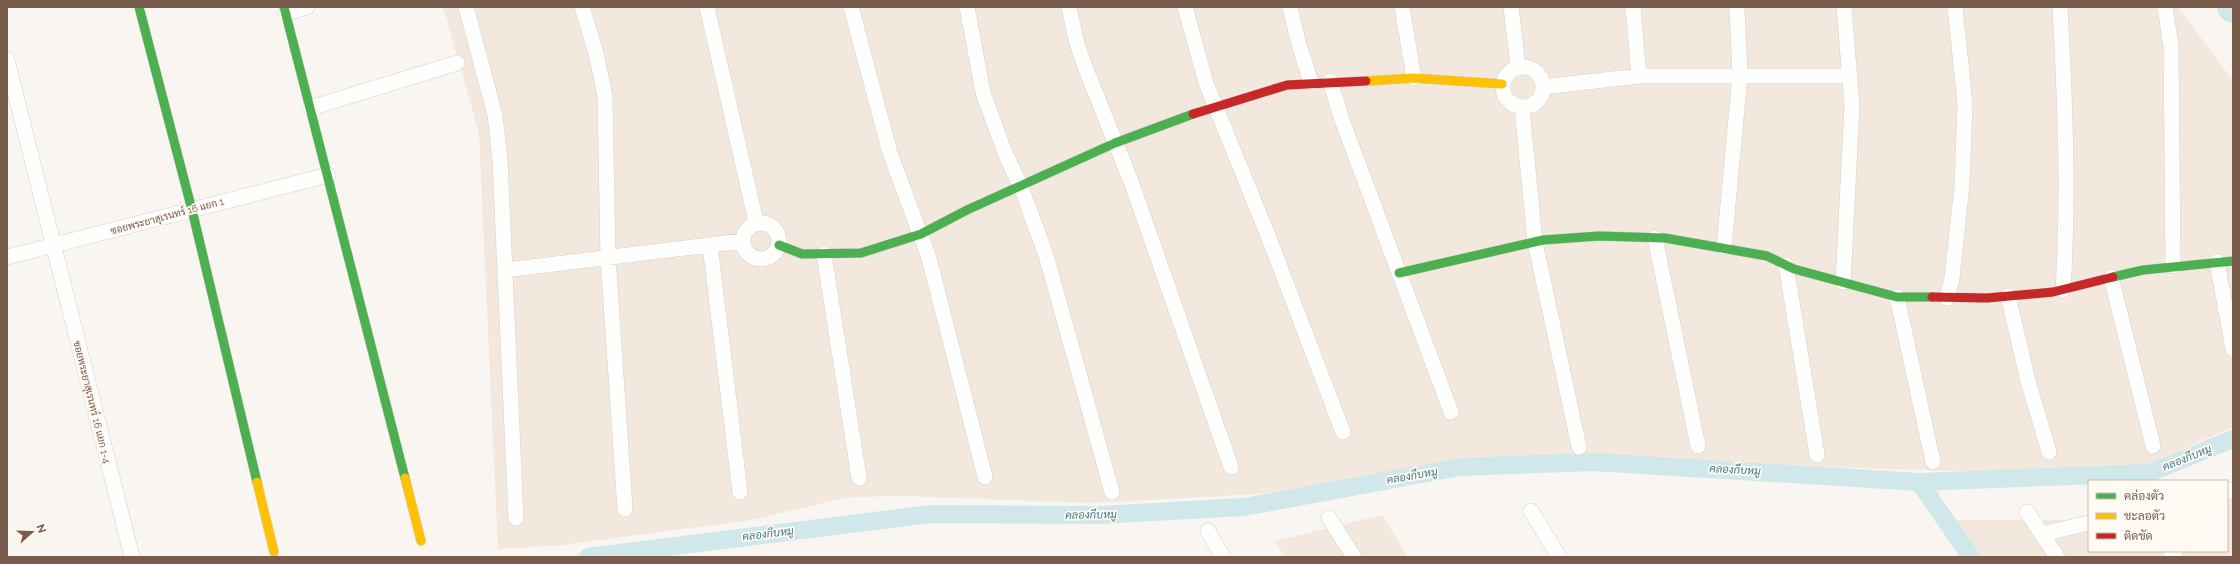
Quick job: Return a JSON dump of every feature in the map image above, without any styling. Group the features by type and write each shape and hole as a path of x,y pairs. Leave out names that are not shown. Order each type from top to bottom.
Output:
{"street":[{"path":"139,7 192,210 274,552"},
{"path":"307,7 285,10 421,541"},
{"path":"466,7 495,114 500,160 516,518"},
{"path":"582,7 596,53 605,96 608,257 625,509"},
{"path":"707,7 756,222"},
{"path":"852,7 890,153 921,234 984,477"},
{"path":"967,7 983,93 1005,153 1021,187 1046,255 1112,492"},
{"path":"1069,7 1078,44 1132,184 1231,467"},
{"path":"1186,7 1206,83 1267,233 1343,432"},
{"path":"1290,7 1299,45 1311,82"},
{"path":"1402,7 1414,78"},
{"path":"1511,7 1518,67"},
{"path":"1633,7 1639,76"},
{"path":"1724,246 1740,76 1737,7"},
{"path":"1843,282 1852,106 1844,7"},
{"path":"1947,298 1952,278 1962,185 1965,102 1955,7"},
{"path":"2060,7 2067,172 2067,234 2063,290"},
{"path":"2165,7 2171,46 2173,266"},
{"name":"ซอยพระยาสุเรนทร์ 16 แยก 1-4","path":"7,60 52,246 132,557"},
{"path":"310,108 457,63"},
{"path":"1518,67 1527,67 1535,71 1541,78 1543,87 1542,95 1538,102 1531,107 1522,108 1514,106 1507,101 1503,93 1502,84 1508,73 1518,67"},
{"path":"1543,87 1639,76 1850,76"},
{"path":"779,245 802,254 860,253 921,234 967,210 1021,187 1115,143 1216,106 1287,84 1414,78 1502,84"},
{"path":"1330,81 1451,412"},
{"path":"1522,108 1535,242 1579,447"},
{"name":"ซอยพระยาสุเรนทร์ 16 แยก 1","path":"7,257 328,174"},
{"path":"756,222 771,225 776,230 779,245 776,252 770,257 755,258 748,255 742,241 748,226 756,222"},
{"path":"1399,273 1535,242 1599,236 1655,238 1724,246 1767,256 1786,265 1897,297 1947,298 2008,296 2063,290 2143,270 2233,261"},
{"path":"1655,238 1698,446"},
{"path":"506,270 742,241"},
{"path":"710,245 740,492"},
{"path":"824,254 858,478"},
{"path":"2217,262 2233,349"},
{"path":"1786,265 1817,455"},
{"path":"2111,277 2153,446"},
{"path":"2008,296 2028,381 2049,452"},
{"path":"1897,297 1933,462"},
{"path":"1530,511 1559,557"},
{"path":"2027,512 2057,557"},
{"path":"1329,518 1354,557"},
{"path":"2042,534 2088,523"},
{"path":"1208,531 1223,557"}],"shaded area":[{"path":"443,7 2178,7 2233,81 2233,427 2143,466 2030,473 1509,458 1260,494 1093,503 903,496 849,497 751,520 562,545 498,549 479,133"},
{"path":"2233,489 2233,557 1968,557 1943,520 2088,520 2088,552 2228,552 2228,491"},
{"path":"1382,515 1408,557 1285,557 1275,541"}],"waterway":[{"name":"คลองกีบหมู","path":"588,557 930,514 1100,515 1244,507 1460,467 1593,462 1919,482 2149,473 2233,439"},
{"path":"1919,482 1971,557"}],"traffic: fast":[{"path":"139,7 192,210 257,482"},
{"path":"284,7 405,478"},
{"path":"779,245 802,254 861,253 921,234 967,210 1115,143 1193,114"},
{"path":"1399,273 1543,240 1599,236 1665,238 1767,256 1794,269 1897,297 1932,297"},
{"path":"2113,277 2143,270 2233,261"}],"traffic: slow":[{"path":"1366,81 1414,78 1502,84"},
{"path":"405,478 421,541"},
{"path":"257,482 274,552"}],"traffic: jam":[{"path":"1193,114 1287,85 1366,81"},
{"path":"1932,297 1987,298 2053,292 2113,277"}]}
